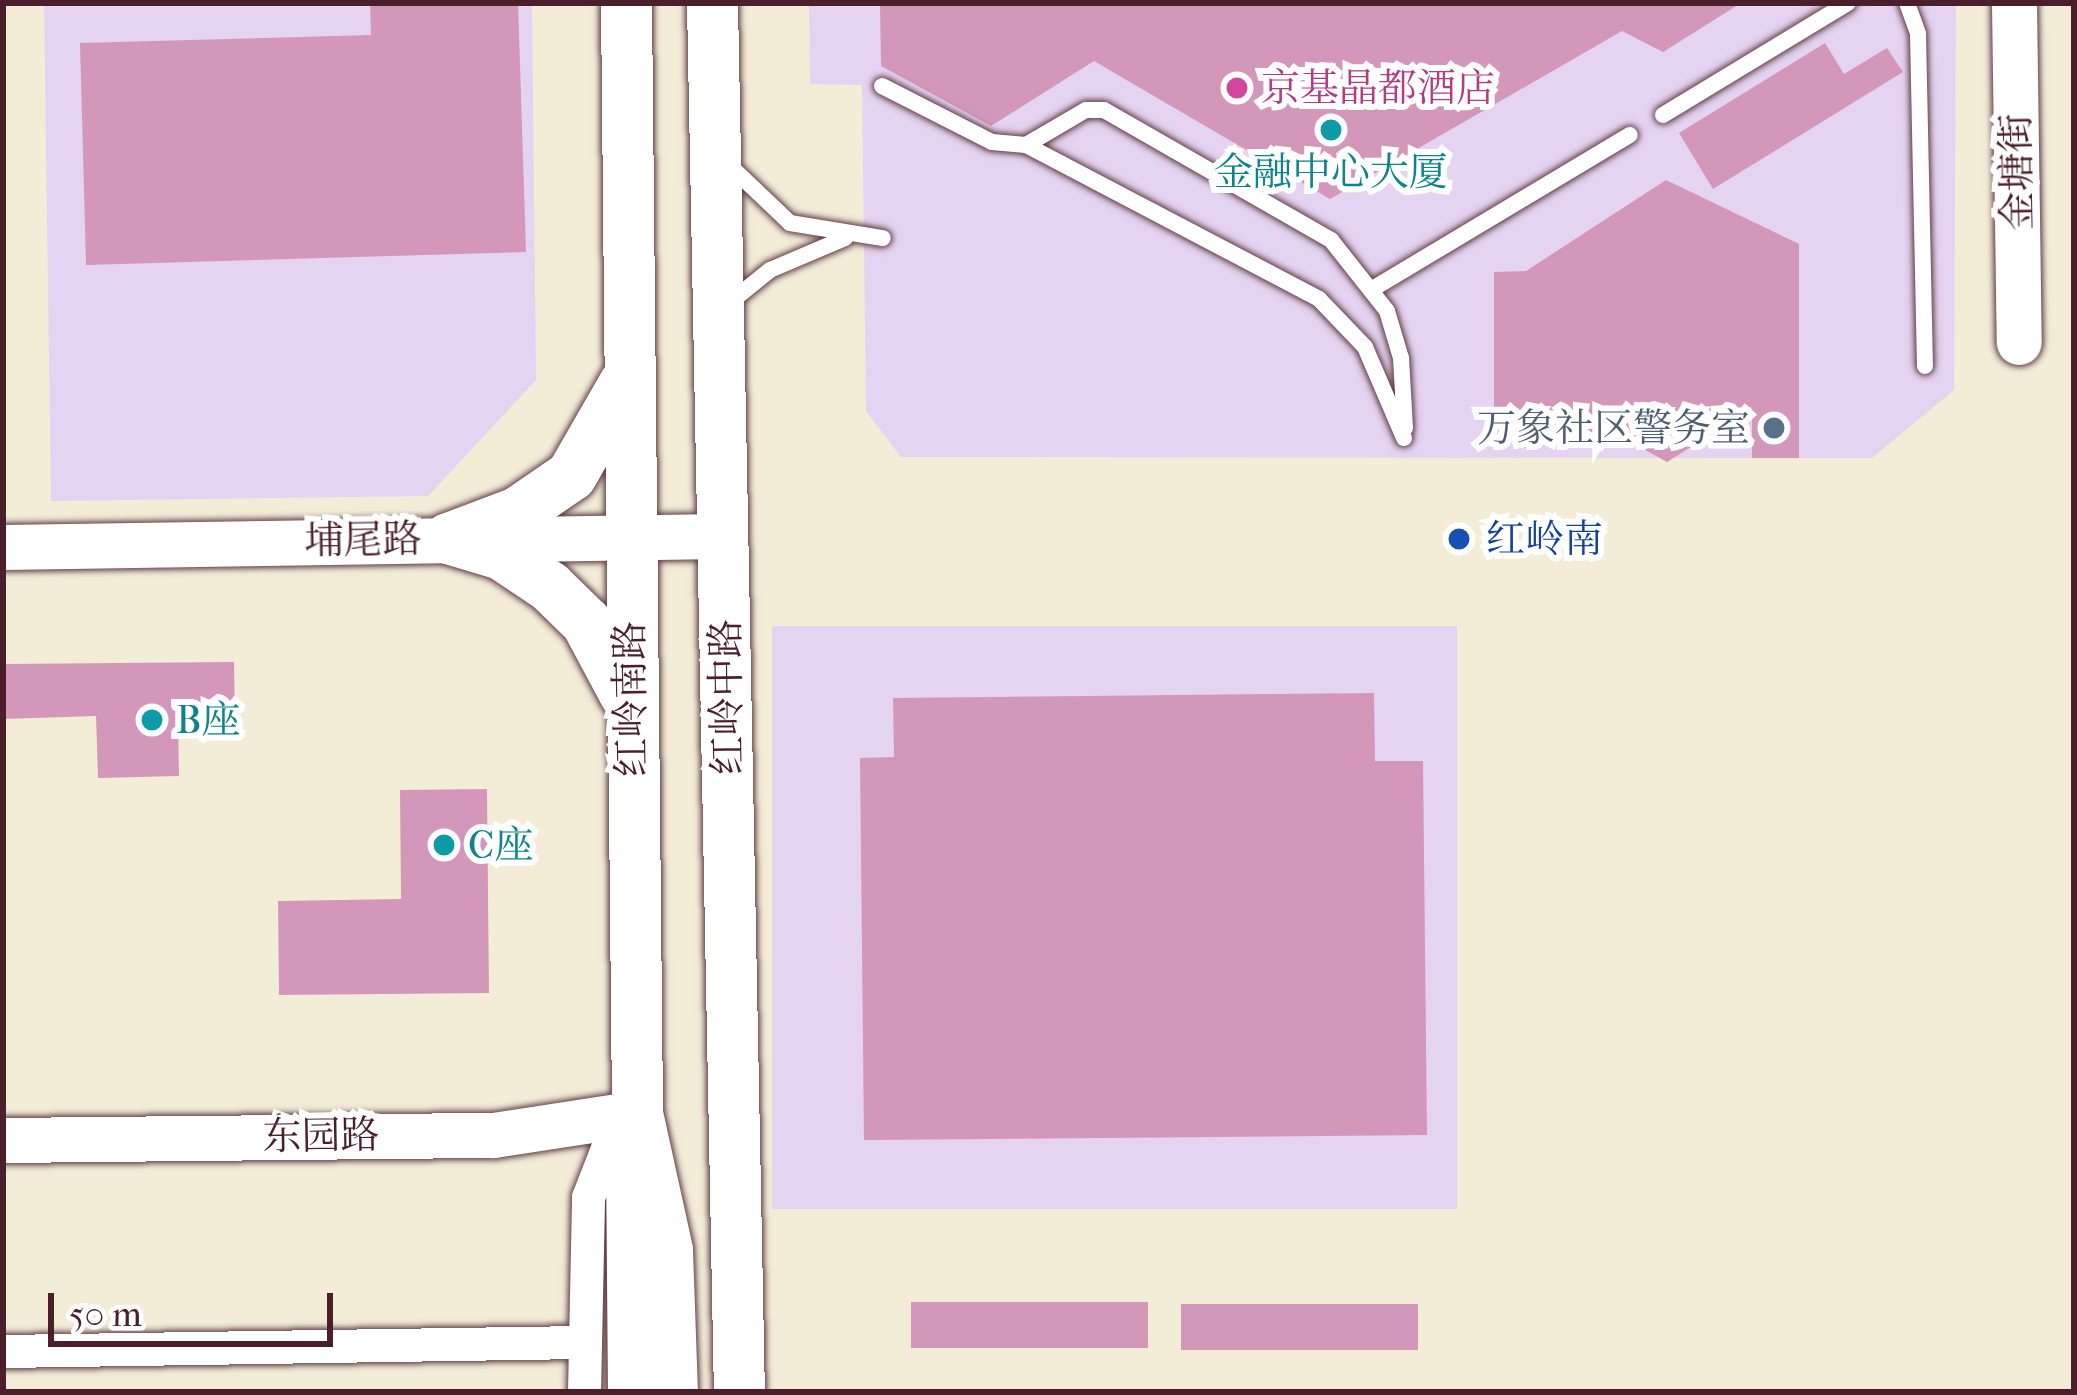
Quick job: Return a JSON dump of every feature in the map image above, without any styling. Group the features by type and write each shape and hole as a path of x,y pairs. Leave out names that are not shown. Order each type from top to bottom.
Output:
{"main road":[{"name":"红岭南路","path":"626,3 626,378 637,1113 668,1250 672,1392"},
{"name":"红岭中路","path":"712,3 739,1392"},
{"path":"448,538 517,512 571,476 626,378"},
{"path":"448,538 501,554 559,595 611,661 632,714"},
{"path":"634,1392 627,1236 637,1113"}],"street":[{"name":"金塘街","path":"2014,3 2019,342"},
{"name":"埔尾路","path":"3,548 722,536"},
{"name":"东园路","path":"3,1140 493,1135 637,1113"},
{"path":"584,1392 588,1197 606,1151 637,1113"},
{"path":"3,1351 583,1342"}],"lane":[{"path":"1663,115 1848,3"},
{"path":"1906,3 1918,34 1925,366"},
{"path":"882,86 992,142 1026,145 1178,224 1344,320 1380,374 1404,440 1401,358 1374,288 1306,221 1103,110 1086,110 1026,145"},
{"path":"1374,288 1630,135"},
{"path":"715,148 790,223 845,238 883,238"},
{"path":"718,313 770,270 845,238"}],"shaded area":[{"path":"44,3 532,3 536,380 428,496 51,501"},
{"path":"809,3 1956,3 1954,390 1872,458 901,457 866,411 862,85 810,84"},
{"path":"772,626 1457,626 1457,1209 772,1209"}],"building":[{"path":"370,3 518,3 526,252 86,265 80,43 371,35"},
{"name":"金融中心大厦","path":"880,3 1741,3 1663,52 1622,31 1330,199 1094,61 991,126 881,66"},
{"path":"1825,43 1844,74 1887,48 1903,72 1713,189 1679,133"},
{"path":"1666,180 1799,244 1799,458 1752,458 1752,409 1667,462 1613,432 1494,432 1494,272 1526,271"},
{"name":"B座","path":"234,662 235,719 178,720 179,776 98,778 96,716 3,719 3,664"},
{"path":"1374,693 1375,761 1423,761 1427,1135 864,1140 860,758 894,757 893,698"},
{"name":"C座","path":"487,789 489,993 279,995 278,901 401,899 400,790"},
{"path":"911,1302 1148,1302 1148,1348 911,1348"},
{"path":"1181,1304 1418,1304 1418,1350 1181,1350"}],"place":[{"name":"京基晶都酒店","path":"1237,88"},
{"name":"金融中心大厦","path":"1331,130"},
{"name":"万象社区警务室","path":"1774,428"},
{"name":"红岭南","path":"1459,539"},
{"name":"B座","path":"152,720"},
{"name":"C座","path":"444,845"}]}
